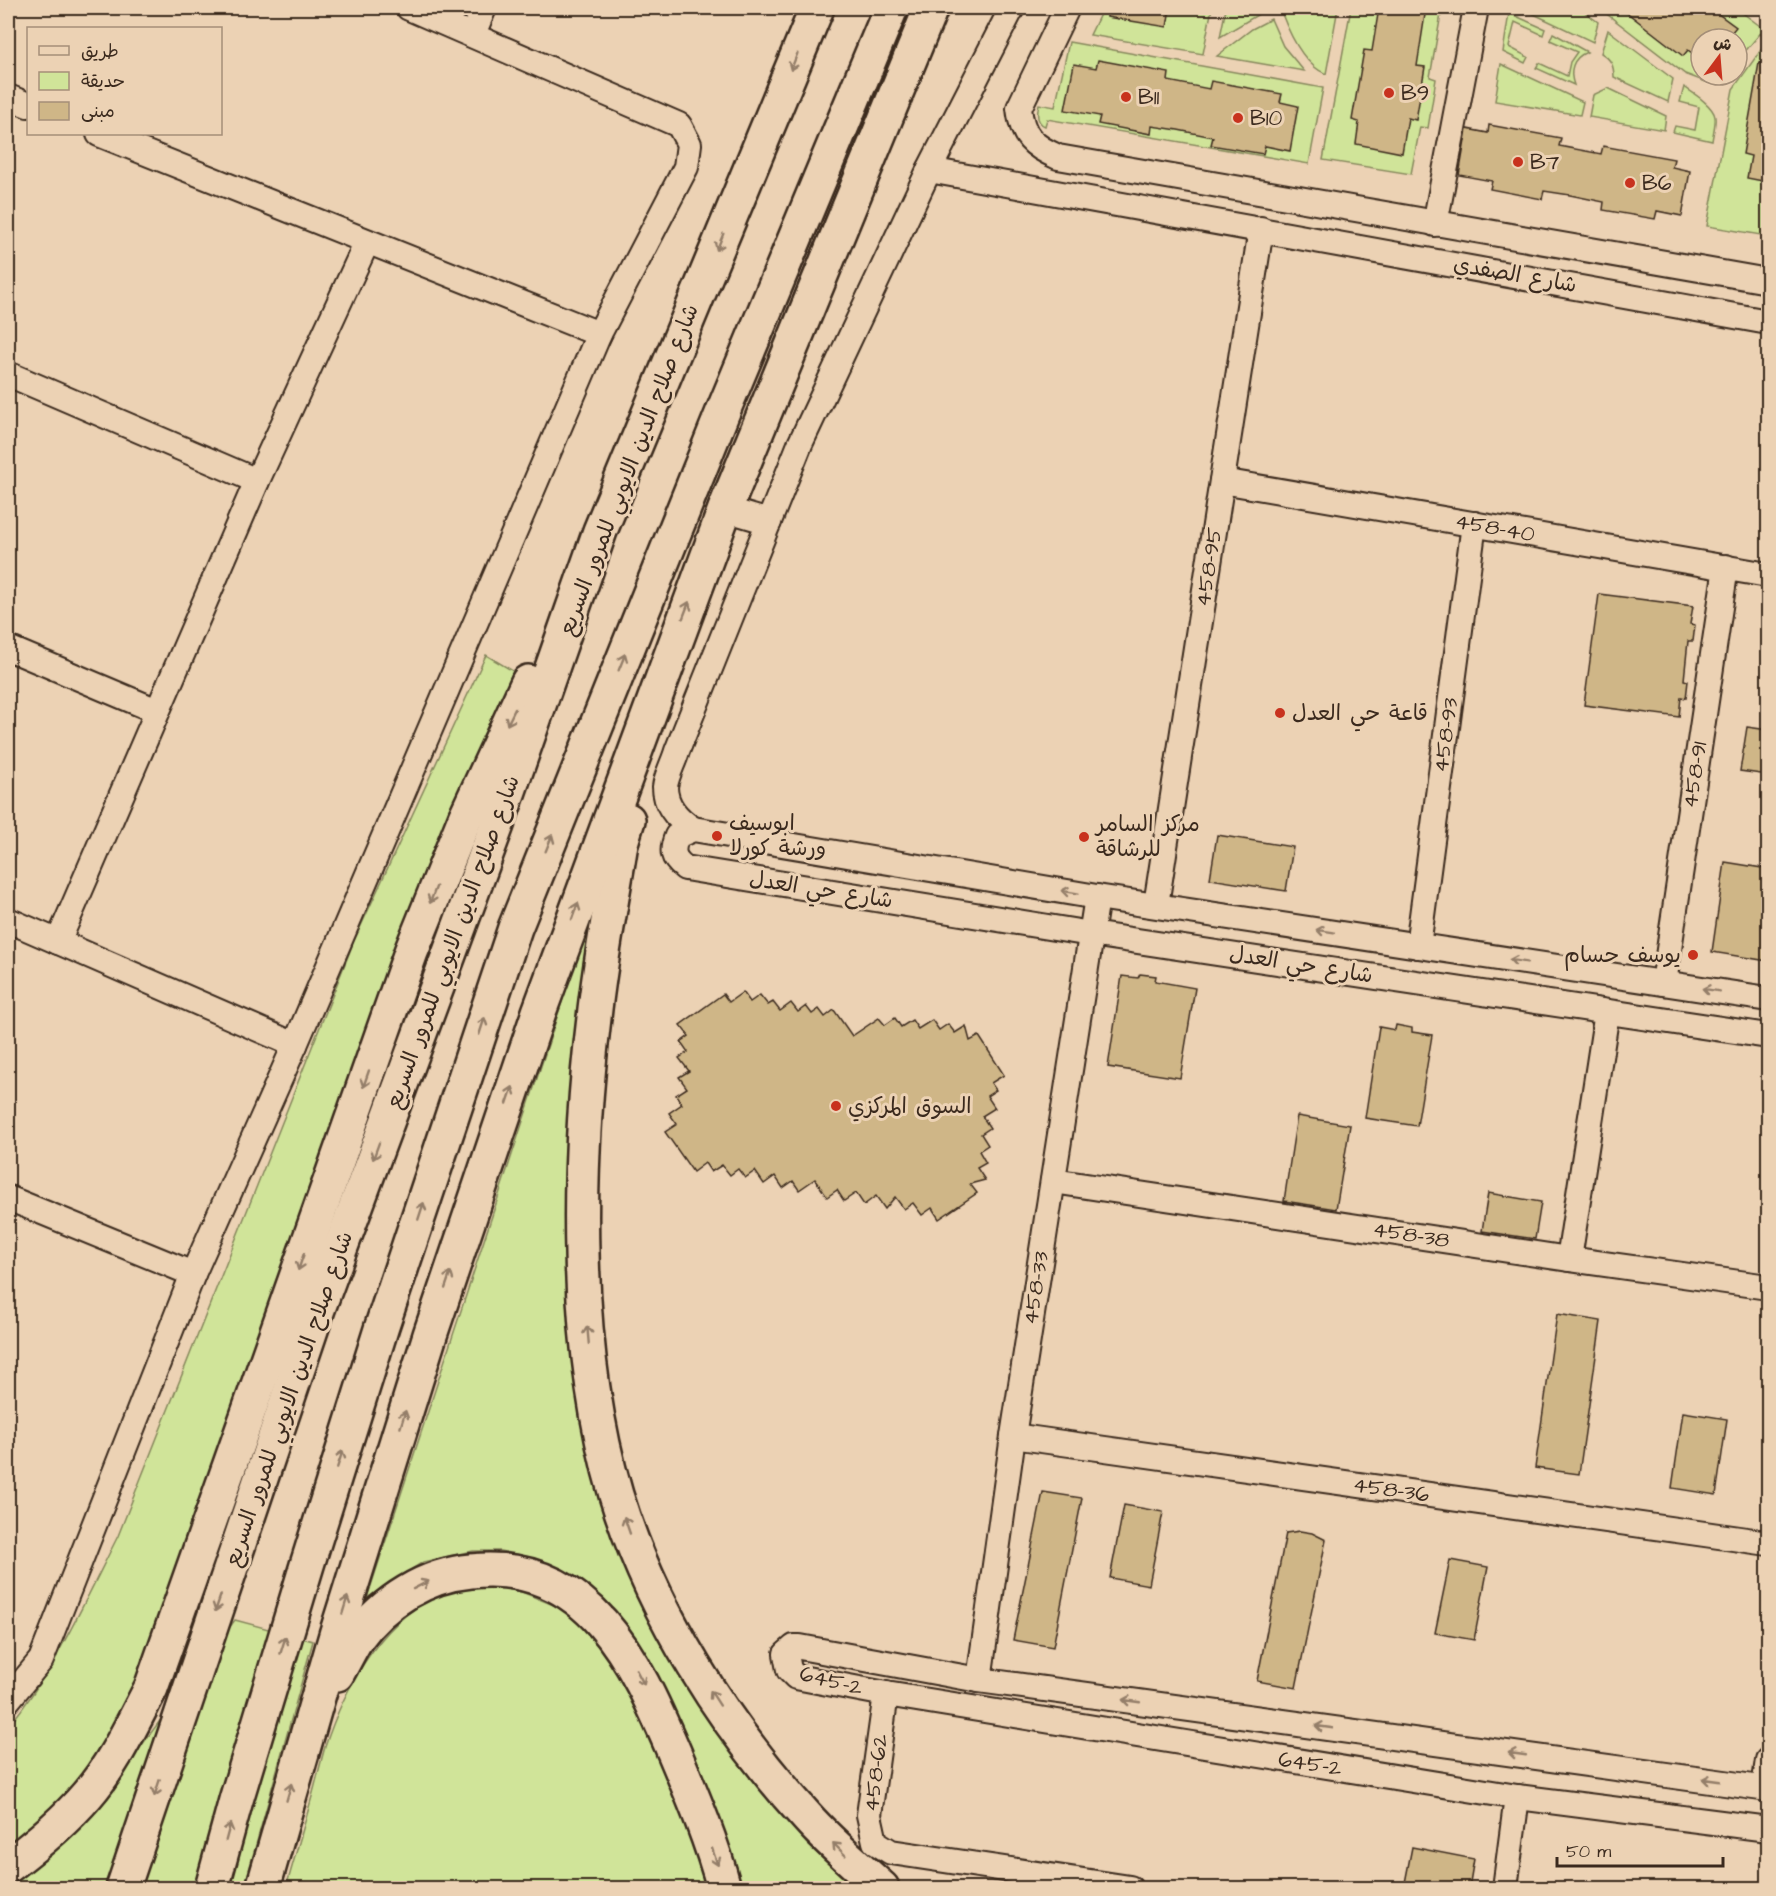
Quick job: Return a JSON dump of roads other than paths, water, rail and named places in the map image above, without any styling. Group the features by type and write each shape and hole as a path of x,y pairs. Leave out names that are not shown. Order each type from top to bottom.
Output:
{"highway":[{"name":"شارع صلاح الدين الايوبي للمرور السريع","path":"123,1888 318,1309 497,825 600,531 817,8"},
{"path":"212,1888 307,1564 382,1326 515,928 726,404 891,8"},
{"path":"263,1888 302,1747 430,1335 538,1012 724,509 930,8"},
{"path":"8,1866 63,1820 88,1794 126,1737 151,1688 436,885 504,732 600,531"},
{"path":"669,655 649,746 621,843 587,1086 582,1217 584,1286 591,1370 604,1446 616,1495 648,1579 680,1640 715,1698 777,1782 808,1819 882,1888"},
{"path":"302,1747 336,1675 358,1638 394,1602 415,1587 434,1578 450,1574 486,1569 525,1574 558,1586 575,1596 591,1610 626,1653 642,1679 662,1724 704,1825 724,1888"}],"street":[{"path":"8,1700 41,1660 193,1274 295,1045 599,334 686,167 689,144 679,125 409,8"},
{"path":"473,34 484,8"},
{"path":"693,829 680,820 673,811 665,787 677,751 800,444 929,170 1012,8"},
{"path":"1067,8 1019,108 1024,132 1044,151 1058,157 1768,281"},
{"path":"1435,224 1476,8"},
{"path":"8,97 27,105"},
{"path":"101,135 599,334"},
{"name":"شارع الصفدي","path":"929,170 1768,322"},
{"name":"458-95","path":"1156,905 1261,229"},
{"path":"58,942 257,481 368,242"},
{"path":"8,374 257,481"},
{"name":"458-40","path":"1222,481 1768,575"},
{"path":"724,509 769,522"},
{"name":"458-93","path":"1418,946 1474,524"},
{"name":"458-91","path":"1664,983 1726,567"},
{"path":"8,648 157,711"},
{"name":"شارع حي العدل","path":"1768,999 1097,897 693,829 677,836 672,848 675,860 685,868 1091,934 1768,1036"},
{"name":"458-33","path":"953,1705 968,1678 1013,1436 1097,897"},
{"path":"8,920 295,1045"},
{"path":"1569,1259 1607,1012"},
{"name":"458-38","path":"1053,1181 1768,1287"},
{"path":"8,1198 193,1274"},
{"name":"458-36","path":"1013,1436 1768,1543"},
{"name":"645-2","path":"1766,1788 968,1678 800,1647 794,1647 786,1654 789,1670 796,1677 886,1694 1517,1797 1768,1829"},
{"name":"458-62","path":"886,1694 869,1815 875,1842 891,1852 1131,1888"},
{"path":"1766,1788 1768,1760"},
{"path":"1505,1888 1517,1797"}],"place":[{"name":"B9","path":"1389,93"},
{"name":"B11","path":"1126,97"},
{"name":"B10","path":"1238,118"},
{"name":"B7","path":"1518,162"},
{"name":"B6","path":"1630,183"},
{"name":"قاعة حي العدل","path":"1280,713"},
{"name":"ابوسيف ورشة كورلا","path":"717,836"},
{"name":"مركز السامر للرشاقة","path":"1084,837"},
{"name":"يوسف حسام","path":"1693,955"},
{"name":"السوق المركزي","path":"836,1106"}]}
